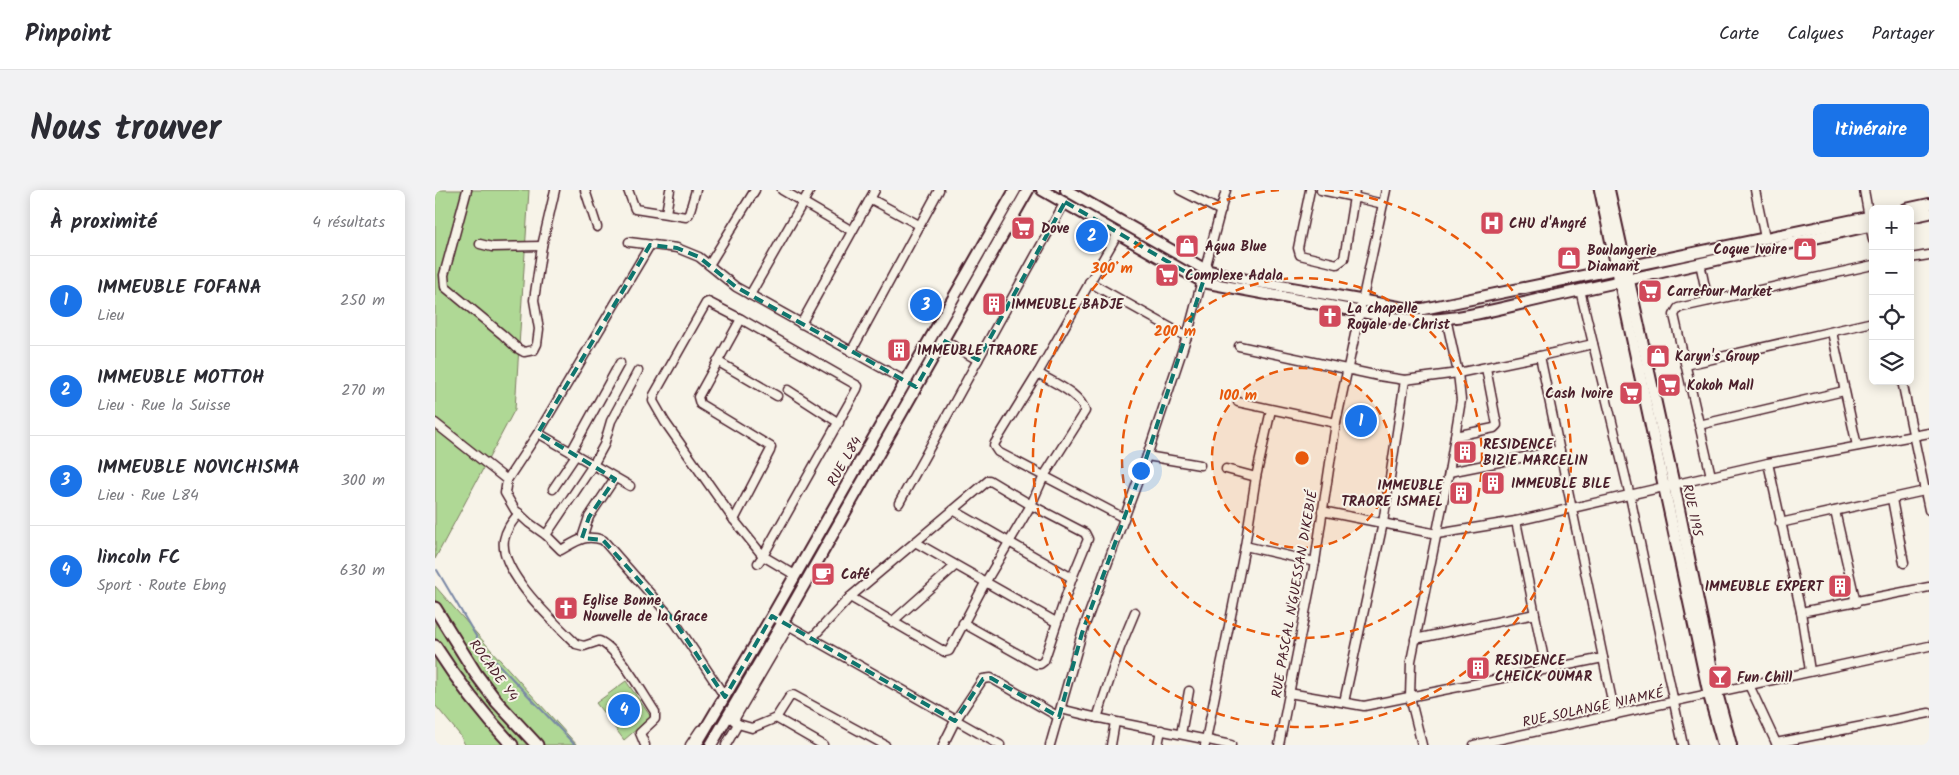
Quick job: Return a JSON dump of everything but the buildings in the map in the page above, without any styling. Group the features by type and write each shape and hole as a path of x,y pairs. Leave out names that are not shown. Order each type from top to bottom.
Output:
{"highway":[{"name":"ROCADE Y4","path":"435,608 476,674 497,702 537,745"},
{"path":"435,646 455,678 512,745"}],"main road":[{"name":"RUE L84","path":"696,745 772,616 1015,190"},
{"name":"RUE L84","path":"711,745 733,720 907,404 1028,190"},
{"path":"1042,190 1203,282 1408,320 1425,321 1625,281 1869,221"},
{"path":"1599,190 1621,269"},
{"path":"1609,190 1621,269"},
{"path":"1071,191 1206,270 1247,280 1411,309 1423,309 1464,302 1765,238 1869,221"},
{"path":"1914,207 1929,204"},
{"path":"1914,216 1929,212"},
{"name":"RUE I195","path":"1621,269 1723,745"},
{"path":"1464,302 1467,314"},
{"path":"896,397 907,404"},
{"name":"RUE I195","path":"1713,694 1731,745"}],"street":[{"path":"467,190 443,282 445,287 524,352 534,350 537,344 539,329 533,300 542,246 555,190"},
{"path":"585,190 597,227"},
{"path":"628,190 635,209 688,216 696,190"},
{"path":"666,213 670,190"},
{"path":"709,265 755,190"},
{"path":"782,190 853,231"},
{"path":"750,295 810,190"},
{"path":"801,324 875,190"},
{"path":"851,352 939,190"},
{"path":"1180,190 1221,211"},
{"path":"1050,745 1082,633 1147,456 1187,337 1227,190"},
{"path":"1309,190 1298,248 1300,255 1337,264 1344,259 1354,194"},
{"path":"1321,190 1354,194 1383,204"},
{"name":"RUE PASCAL N'GUESSAN DIKEBIÉ","path":"1279,745 1315,562 1335,423 1386,190"},
{"path":"1755,190 1765,238"},
{"path":"1864,190 1869,212"},
{"path":"871,199 919,225"},
{"path":"899,503 1065,202"},
{"path":"1118,233 994,446 998,452 1124,518"},
{"path":"629,242 677,248 699,258 724,279 750,295 905,381"},
{"path":"480,244 492,247 542,246"},
{"path":"650,245 538,433 507,480 505,493 519,513 561,550 582,538 593,537 603,540 675,622 724,695 690,745"},
{"path":"1914,257 1929,255"},
{"path":"1700,263 1708,301"},
{"path":"1711,476 1674,315 1675,310 1869,266"},
{"path":"1089,282 1187,337"},
{"path":"1580,290 1629,496 1683,745"},
{"path":"761,560 857,389 855,383 741,318 711,302 706,303 654,395 653,400 665,422 761,560 795,575"},
{"path":"734,520 771,447 698,401 698,397 741,318"},
{"path":"1421,745 1410,698 1411,661 1449,472 1461,400 1458,373 1446,318"},
{"path":"1685,365 1869,323"},
{"path":"1832,332 1857,446"},
{"path":"943,340 978,360"},
{"path":"1239,346 1405,380 1486,368 1593,344"},
{"path":"1540,356 1615,715"},
{"path":"553,489 574,453 620,362"},
{"path":"717,362 777,396"},
{"path":"1455,436 1494,428 1497,425 1486,368"},
{"path":"546,535 604,446 611,421 638,371"},
{"path":"850,597 945,652 949,651 985,583 1031,505 1044,476 1085,411 1083,404 1077,398 1038,373"},
{"path":"1344,702 1383,523 1405,380"},
{"path":"1903,385 1927,491 1929,510"},
{"path":"788,390 839,422"},
{"path":"1699,425 1844,390"},
{"path":"1238,402 1335,423"},
{"path":"1206,742 1245,546 1256,477 1271,410"},
{"path":"435,423 507,480"},
{"path":"538,433 630,486"},
{"path":"1322,511 1437,534 1516,521 1768,463 1929,433"},
{"path":"1449,472 1560,450"},
{"path":"1147,456 1200,465"},
{"path":"1768,463 1801,612 1810,671"},
{"path":"1226,469 1256,477"},
{"path":"582,538 589,517 615,478"},
{"path":"811,639 850,597 989,480 1087,535 1088,539 1056,622 1044,661 1040,664 1036,664 963,623"},
{"path":"1780,523 1927,491"},
{"path":"1892,499 1903,563"},
{"path":"953,510 1072,578"},
{"path":"1835,511 1856,603"},
{"path":"519,513 507,527 503,542 514,574 527,593 576,644 584,646 599,640 608,646 621,660 655,712 655,718 640,733 645,745"},
{"path":"1516,521 1546,669"},
{"path":"915,542 1056,622"},
{"path":"1245,546 1315,562"},
{"path":"892,622 955,566"},
{"path":"1801,612 1856,603 1929,587"},
{"path":"1097,718 1120,648 1135,612"},
{"path":"1415,639 1535,614"},
{"path":"772,616 1000,745"},
{"name":"RUE SOLANGE NIAMKÉ","path":"1477,745 1929,646"},
{"path":"1289,693 1364,706 1603,658"},
{"path":"943,745 955,721 983,679 991,678 1060,713 1097,718 1181,734 1206,742 1231,745"},
{"path":"1749,685 1776,744 1929,713"},
{"path":"1181,734 1189,692"},
{"path":"726,745 733,720 752,728 776,718 790,696 795,696 885,745"},
{"path":"776,718 823,745"},
{"path":"1111,745 1115,722"},
{"path":"1158,745 1161,730"}],"highlighted area":[{"path":"1065,202 1203,282 1147,456 1082,633 1059,717 991,678 983,679 955,721 772,616 725,697 675,622 630,570 603,540 582,538 589,517 615,479 538,433 650,245 677,248 699,257 736,287 916,387 943,340 978,360"}],"green space":[{"path":"435,190 529,190 515,409 435,559"},
{"path":"435,586 577,745 465,745 460,735 435,705"},
{"path":"626,681 651,717 624,740 596,703"}],"waterway":[{"path":"437,570 483,648 575,745"}],"place":[{"name":"CHU d'Angré","path":"1492,223"},
{"name":"Dove","path":"1023,228"},
{"name":"IMMEUBLE MOTTOH","path":"1092,236"},
{"name":"Aqua Blue","path":"1187,246"},
{"name":"Coque Ivoire","path":"1805,249"},
{"name":"Boulangerie Diamant","path":"1569,258"},
{"name":"Complexe Adala","path":"1167,275"},
{"name":"Carrefour Market","path":"1650,291"},
{"name":"IMMEUBLE BADJE","path":"994,304"},
{"name":"IMMEUBLE NOVICHISMA","path":"926,305"},
{"name":"La chapelle Royale de Christ","path":"1330,316"},
{"name":"IMMEUBLE TRAORE","path":"899,350"},
{"name":"Karyn's Group","path":"1658,356"},
{"name":"Kokoh Mall","path":"1669,385"},
{"name":"Cash Ivoire","path":"1631,393"},
{"name":"IMMEUBLE FOFANA","path":"1361,421"},
{"name":"RESIDENCE BIZIE MARCELIN","path":"1465,452"},
{"name":"IMMEUBLE BILE","path":"1493,483"},
{"name":"IMMEUBLE TRAORE ISMAEL","path":"1461,493"},
{"name":"Café","path":"823,574"},
{"name":"IMMEUBLE EXPERT","path":"1840,586"},
{"name":"Eglise Bonne Nouvelle de la Grace","path":"566,608"},
{"name":"RESIDENCE CHEICK OUMAR","path":"1478,668"},
{"name":"Fun Chill","path":"1720,677"},
{"name":"lincoln FC","path":"624,710"}]}
